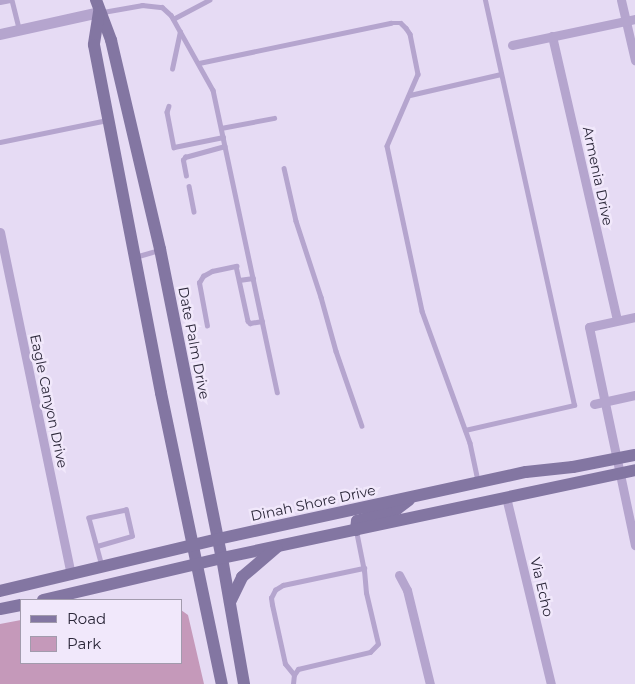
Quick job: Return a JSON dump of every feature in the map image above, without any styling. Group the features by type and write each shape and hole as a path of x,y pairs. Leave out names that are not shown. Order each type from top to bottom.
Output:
{"main road":[{"path":"98,6 94,45 134,258 222,684"},
{"name":"Date Palm Drive","path":"98,6 111,40 160,249 222,558 244,684"},
{"name":"Dinah Shore Drive","path":"0,591 218,539 478,482 526,472 635,455"},
{"path":"549,488 564,478 604,469 616,459"},
{"path":"47,599 222,558 635,470"},
{"path":"478,482 483,502"},
{"path":"356,530 357,521 397,509 415,496"},
{"path":"230,602 242,577 280,546"},
{"path":"0,609 20,605"}],"street":[{"path":"621,0 630,20 635,60"},
{"path":"0,34 20,30 98,6"},
{"path":"512,45 630,20"},
{"name":"Armenia Drive","path":"552,36 617,320"},
{"name":"Eagle Canyon Drive","path":"0,232 71,575"},
{"path":"635,317 589,326 635,545"},
{"path":"594,404 635,395"},
{"name":"Via Echo","path":"506,497 551,684"},
{"path":"399,575 407,590 430,684"}],"lane":[{"path":"0,2 11,0 20,30"},
{"path":"173,18 209,0"},
{"path":"465,430 574,405 485,0"},
{"path":"98,6 152,5 162,7 173,18 213,90 277,392"},
{"path":"199,63 391,23 400,23 410,34 418,74 387,146 422,311 465,430 478,482"},
{"path":"172,69 180,32"},
{"path":"410,95 501,74"},
{"path":"169,106 167,112 174,147 223,137"},
{"path":"221,128 274,118"},
{"path":"0,142 108,120"},
{"path":"186,176 184,157 225,146"},
{"path":"284,168 296,221 321,297 336,351 362,426"},
{"path":"188,186 194,212"},
{"path":"134,258 160,249"},
{"path":"207,326 199,283 203,276 212,271 236,266 248,321 250,323 262,320"},
{"path":"239,280 253,278"},
{"path":"97,546 132,536 126,510 89,518 102,568"},
{"path":"293,684 294,675 298,669 370,652 378,644 366,593 364,568 356,530"},
{"path":"294,675 285,664 272,604 274,590 283,585 364,568"}],"green space":[{"path":"182,611 188,615 204,684 0,684 0,624 20,620 20,664 182,664"}]}
